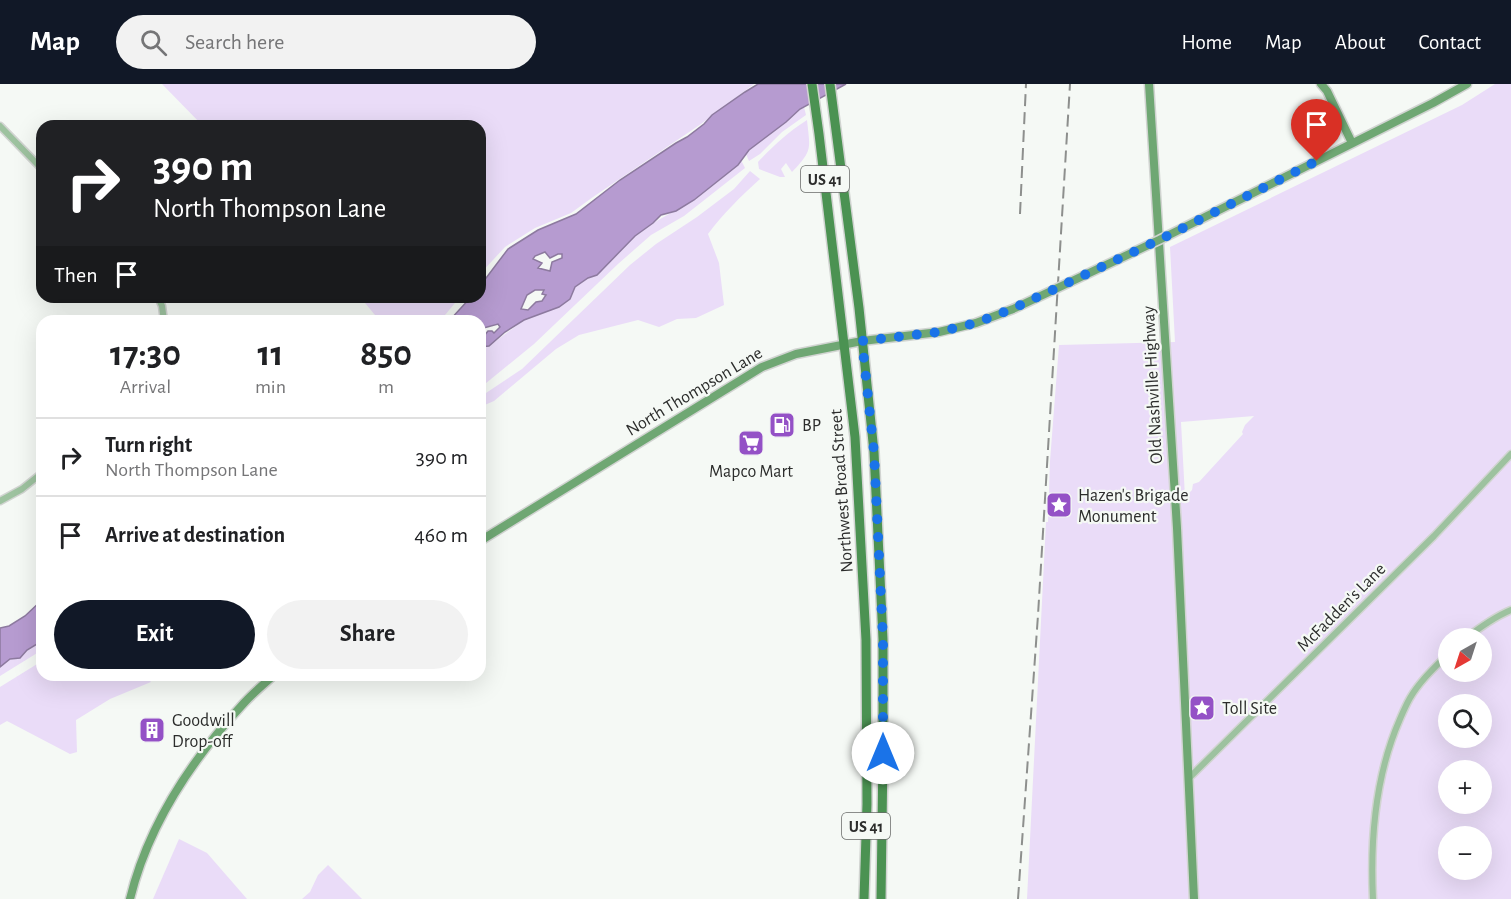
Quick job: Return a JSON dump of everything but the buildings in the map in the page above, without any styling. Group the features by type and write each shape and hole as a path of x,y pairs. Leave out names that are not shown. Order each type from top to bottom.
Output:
{"main road":[{"name":"Northwest Broad Street","path":"812,84 855,437 866,640 867,753 864,899"},
{"name":"Northwest Broad Street","path":"830,84 874,452 883,639 880,899"},
{"name":"Old Nashville Highway","path":"1149,84 1177,528 1194,899"},
{"path":"1321,84 1340,114 1352,143"},
{"name":"North Thompson Lane","path":"486,537 762,367 796,354 862,341 939,332 976,323 1012,309 1159,240 1467,84"},
{"path":"862,568 880,566"},
{"path":"866,640 883,639"},
{"path":"130,899 158,823 184,779 214,737 268,681"},
{"path":"867,753 883,753"},
{"path":"866,851 881,851"}],"street":[{"path":"0,126 36,163"},
{"name":"McFadden's Lane","path":"1189,778 1434,536 1511,454"},
{"path":"0,501 36,478"},
{"path":"1478,628 1511,610"},
{"path":"1373,899 1372,850 1376,805 1384,763 1408,701 1438,664"}],"shaded area":[{"path":"162,84 754,84 701,124 571,213 535,228 505,247 486,268 486,120 197,120"},
{"path":"758,84 846,84 800,109 749,150 738,165 694,200 676,211 661,215 635,236 597,275 575,287 570,299 559,307 524,320 486,346 486,334 488,331 494,333 500,327 498,324 486,327 486,315 454,315 466,303 486,303 486,278 508,249 538,230 576,214 620,180 687,137 712,115","holes":["545,252 550,258 562,254 562,258 552,262 550,271 538,268 542,263 533,259","535,290 544,290 542,294 546,295 542,301 536,302 528,310 521,309 527,295"]},
{"path":"1495,84 1511,84 1511,899 1027,899 1046,522 1048,522 1059,345 1175,342 1170,247 1462,105","holes":["1254,416 1245,425 1243,434 1199,482 1193,484 1192,490 1185,497 1181,422"]},
{"path":"804,107 806,115 782,132 760,154 749,161 746,154 749,150"},
{"path":"807,120 809,137 807,154 792,172 786,163 781,169 785,177 759,169 758,162 787,134"},
{"path":"741,160 745,168 684,216 651,235 534,344 486,383 486,346 524,320 559,307 570,299 575,287 597,275 635,236 694,200 738,165"},
{"path":"750,171 760,179 732,205 708,234 719,263 724,305 696,318 677,319 659,327 638,320 579,335 556,349 494,401 486,404 486,393 522,369 630,265 734,189"},
{"path":"365,303 455,303 445,315 375,315"},
{"path":"36,606 36,645 20,658 10,659 0,667 0,628 9,626"},
{"path":"36,645 36,654 0,676 0,667 10,659 20,658"},
{"path":"36,665 36,681 151,682 110,699 76,720 77,752 70,754 7,721 0,725 0,687"},
{"path":"179,839 207,853 247,899 153,899"},
{"path":"328,865 362,899 302,899 310,892 318,875"}],"railway":[{"path":"1020,214 1026,84"},
{"path":"1018,899 1038,615 1070,84"}],"place":[{"name":"BP","path":"782,425"},
{"name":"Mapco Mart","path":"751,443"},
{"name":"Hazen's Brigade Monument","path":"1059,505"},
{"name":"Toll Site","path":"1202,708"},
{"name":"Goodwill Drop-off","path":"152,730"}],"route":[{"path":"883,753 883,639 874,452 862,341 939,332 976,323 1012,309 1159,240 1317,161"}]}
